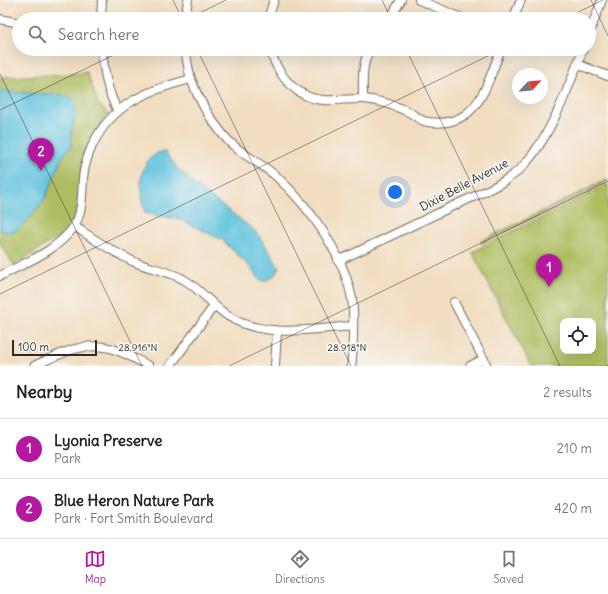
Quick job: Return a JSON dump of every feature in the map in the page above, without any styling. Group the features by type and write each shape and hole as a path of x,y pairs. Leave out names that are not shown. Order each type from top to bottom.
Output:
{"street":[{"path":"101,12 102,0"},
{"path":"187,12 188,0"},
{"path":"270,12 274,0"},
{"path":"394,12 401,0"},
{"path":"419,0 447,12"},
{"path":"516,12 521,0"},
{"path":"596,16 602,0"},
{"path":"0,19 12,22"},
{"path":"103,56 104,72 111,98 118,111"},
{"path":"186,56 191,79 207,112 224,136 240,151 275,175 291,190 309,211 325,234 348,283 352,300 353,326 351,366"},
{"path":"272,56 284,78 291,86 304,95 327,101 363,99 394,105 411,113 420,121 441,123 453,121 465,115 475,107 481,97 498,56"},
{"path":"363,99 363,71 366,56"},
{"name":"Dixie Belle Avenue","path":"338,261 480,193 507,179 524,166 550,128 580,56"},
{"path":"577,64 608,76"},
{"path":"0,276 46,251 62,240 74,226 81,205 83,194 83,177 89,153 100,131 108,120 132,100 153,90 191,79"},
{"path":"74,226 122,256 137,263 170,273 185,280 214,306 230,317 252,326 277,331 353,326"},
{"path":"454,302 486,362 470,366"},
{"path":"170,366 214,306"},
{"path":"275,366 277,331"},
{"path":"34,366 56,355 78,347 92,346 109,348 149,366"}],"green space":[{"path":"87,72 98,103 108,114 98,128 83,157 79,201 73,221 65,233 14,265 0,244 0,77"},
{"path":"608,179 608,181 482,244 481,241"},
{"path":"608,184 608,366 531,366 472,252"}],"water":[{"path":"0,90 70,96 76,109 72,132 72,146 63,156 45,199 25,223 15,232 0,230"},
{"path":"159,152 165,152 179,170 195,185 254,230 279,267 273,276 263,281 259,279 247,264 222,240 181,220 145,213 141,196 141,179 147,163"}],"place":[{"name":"Blue Heron Nature Park","path":"41,171"},
{"name":"Lyonia Preserve","path":"549,287"}]}
